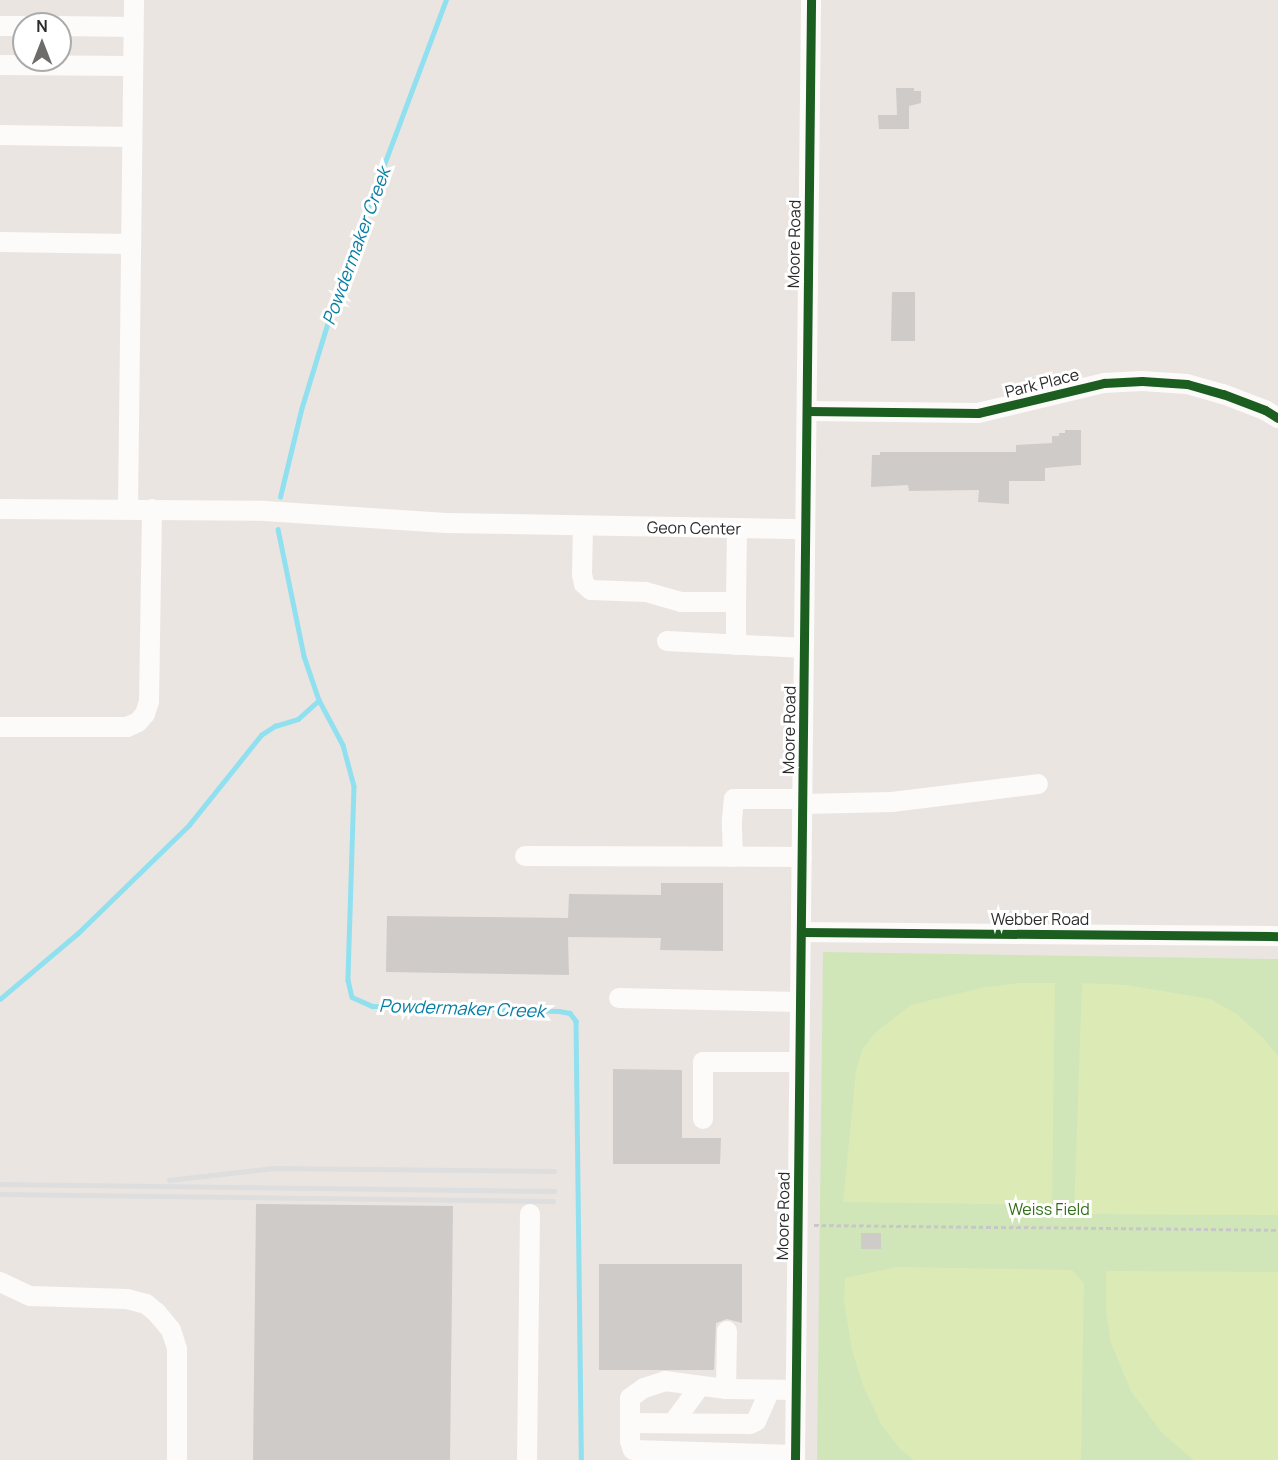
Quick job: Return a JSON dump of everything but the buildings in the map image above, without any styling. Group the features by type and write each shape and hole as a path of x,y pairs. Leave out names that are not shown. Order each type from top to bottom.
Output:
{"street":[{"path":"128,508 134,0"},
{"name":"Moore Road","path":"795,1458 811,0"},
{"path":"72,26 133,27"},
{"path":"0,65 132,66"},
{"path":"0,135 131,137"},
{"path":"0,242 130,244"},
{"name":"Park Place","path":"807,411 978,413 1093,386 1142,381 1187,384 1223,394 1265,410 1278,418"},
{"name":"Geon Center","path":"0,509 128,508 283,512 430,522 805,529"},
{"path":"0,727 127,727 138,722 145,714 148,702 152,509"},
{"path":"583,526 582,574 584,584 591,590 645,592 682,602 736,602"},
{"path":"736,645 737,528"},
{"path":"667,641 804,648"},
{"path":"734,857 732,820 734,799 892,802 984,788 1038,784"},
{"path":"525,856 802,857"},
{"name":"Webber Road","path":"801,932 1278,936"},
{"path":"619,998 800,1002"},
{"path":"703,1119 703,1062 800,1062"},
{"path":"527,1460 530,1214"},
{"path":"0,1282 30,1296 127,1299 146,1304 156,1311 171,1330 177,1349 177,1460"},
{"path":"726,1389 727,1331"},
{"path":"795,1458 633,1450 630,1441 630,1398 644,1388 665,1381 726,1389 796,1390"},
{"path":"673,1423 700,1386"},
{"path":"630,1423 750,1424 756,1421 770,1390"}],"path":[{"path":"798,1225 1278,1230"}],"green space":[{"name":"Weiss Field","path":"823,952 1278,959 1278,1460 817,1460"},
{"path":"1020,983 1055,983 1052,1205 843,1202 856,1071 862,1050 876,1032 911,1005 985,987"},
{"path":"1082,983 1127,985 1210,999 1237,1014 1265,1040 1278,1056 1278,1215 1074,1214"},
{"path":"898,1267 1072,1270 1084,1283 1081,1460 914,1460 900,1449 881,1424 863,1385 852,1350 844,1301 845,1278"},
{"path":"1106,1271 1278,1272 1278,1460 1194,1460 1163,1434 1131,1391 1111,1343 1106,1311"}],"waterway":[{"name":"Powdermaker Creek","path":"280,497 301,410 341,279 446,0"},
{"name":"Powdermaker Creek","path":"278,529 304,656 319,700 343,745 354,786 348,980 352,997 372,1006 559,1011 570,1013 576,1021 581,1460"},
{"path":"0,999 78,933 189,825 261,735 275,726 298,719 319,700"}],"railway":[{"path":"169,1180 274,1168 554,1171"},
{"path":"0,1184 554,1191"},
{"path":"0,1194 553,1201"}],"cycle path":[{"path":"795,1460 811,0"},
{"path":"807,411 978,413 1104,383 1142,381 1187,384 1223,394 1265,410 1278,418"},
{"path":"801,932 1278,936"}]}
